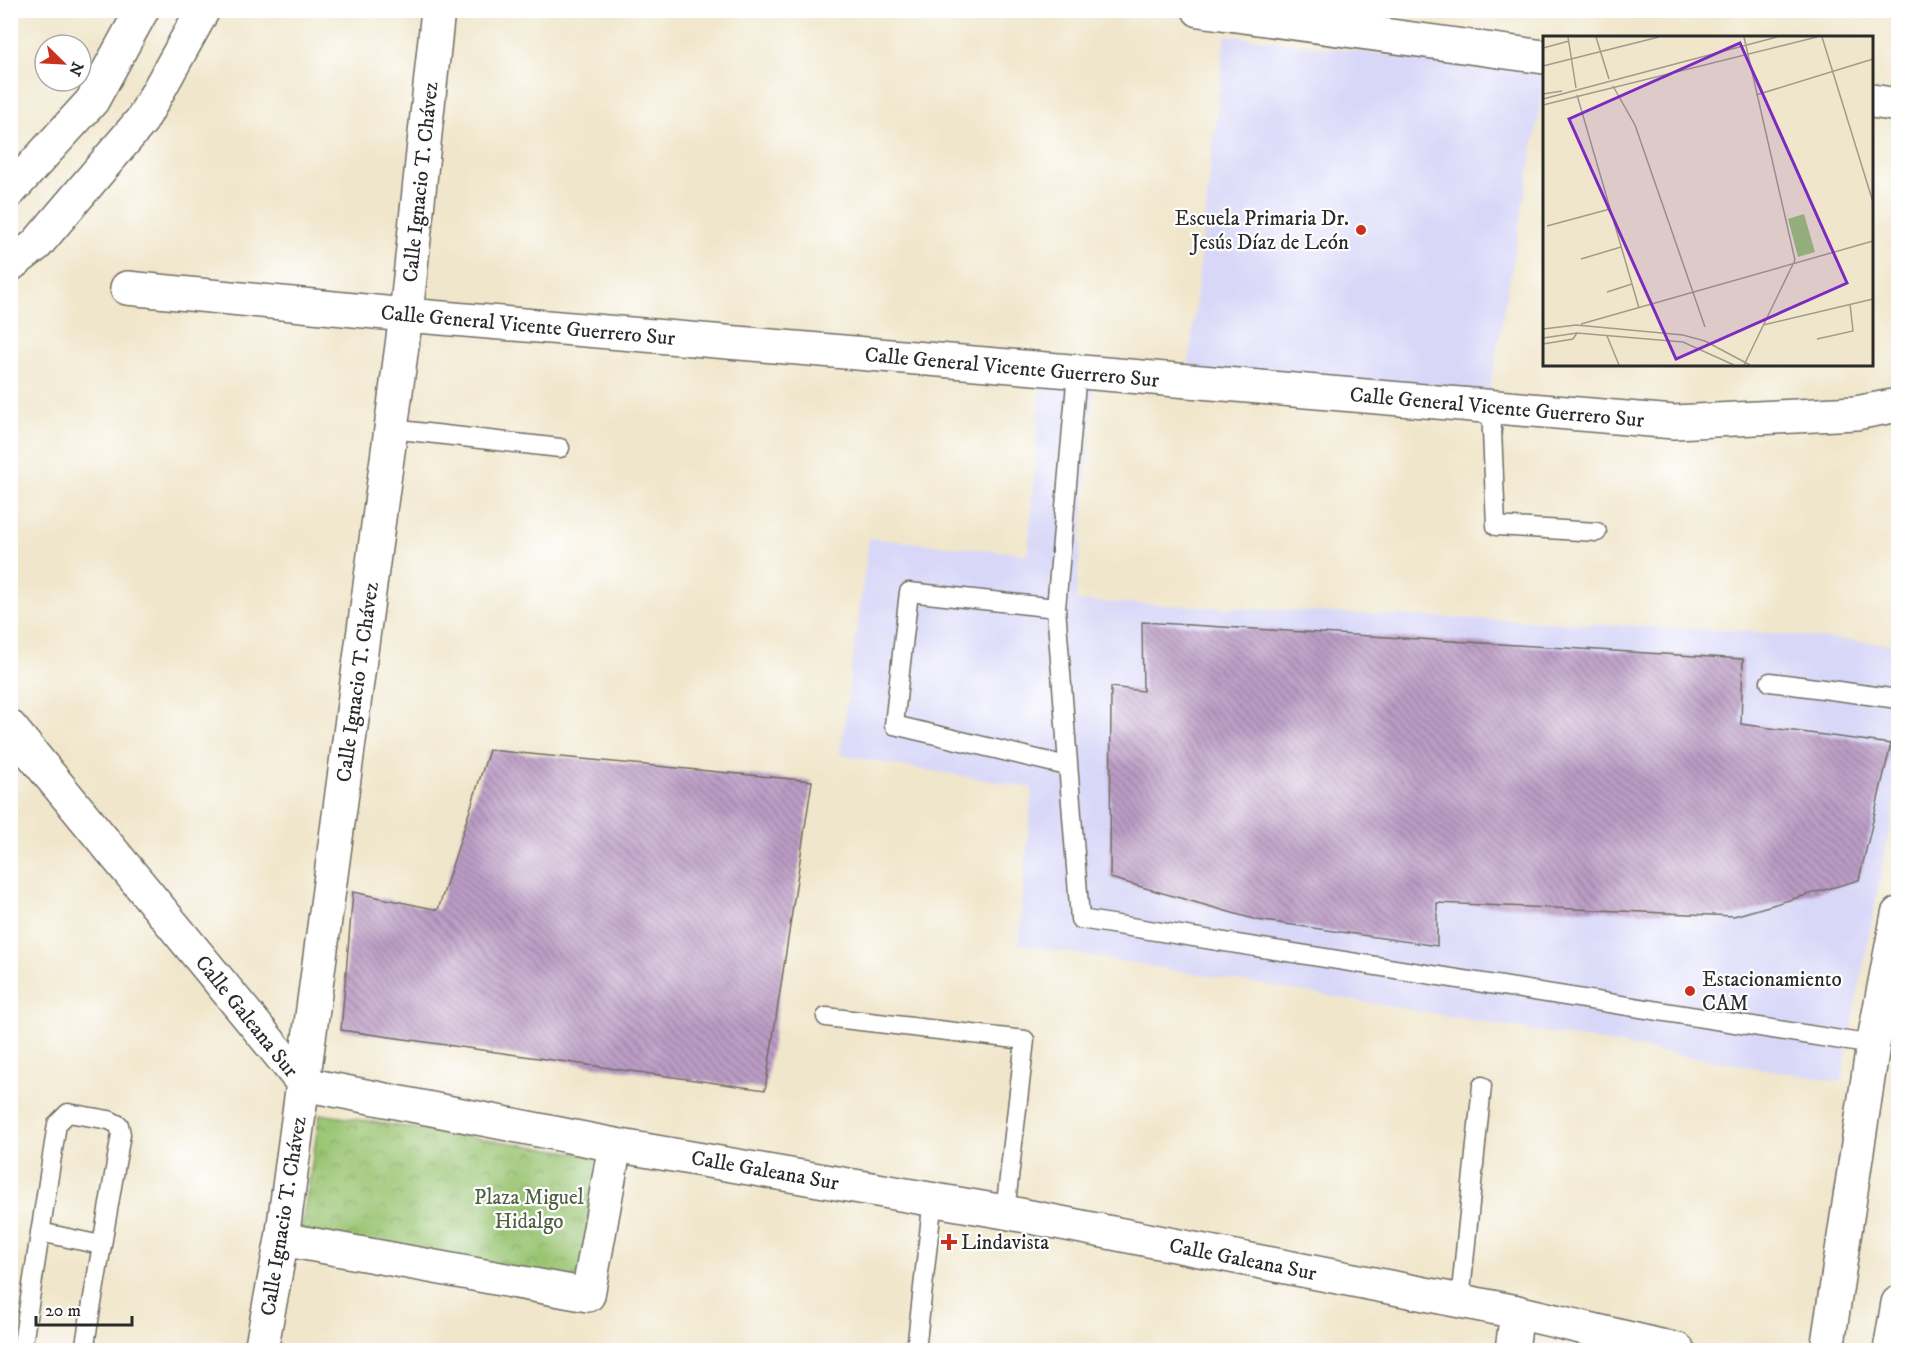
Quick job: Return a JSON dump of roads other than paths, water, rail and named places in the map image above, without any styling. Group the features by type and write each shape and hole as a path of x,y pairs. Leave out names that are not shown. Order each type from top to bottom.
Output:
{"street":[{"path":"10,191 92,101 142,10"},
{"path":"10,265 36,245 142,120 203,10"},
{"name":"Calle Ignacio T. Chávez","path":"261,1350 282,1239 304,1084 391,429 406,315 438,10"},
{"path":"1199,10 1543,57"},
{"path":"1873,101 1899,105"},
{"name":"Calle General Vicente Guerrero Sur","path":"126,288 406,315 1674,422 1856,413 1899,405"},
{"name":"Calle Galeana Sur","path":"10,727 304,1084 615,1144 933,1198 1517,1312 1678,1350"},
{"path":"1827,1350 1873,1045 1899,914"},
{"path":"282,1239 588,1295 615,1144"},
{"path":"1890,1350 1899,1303"},
{"path":"1512,1350 1517,1312"}],"lane":[{"path":"1077,372 1056,608 1080,919 1873,1045"},
{"path":"1491,407 1496,526 1597,532"},
{"path":"391,429 560,448"},
{"path":"1056,608 909,592 894,725 1067,766"},
{"path":"1770,682 1899,699"},
{"path":"826,1017 1024,1040 1005,1212"},
{"path":"1460,1301 1482,1086"},
{"path":"22,1350 57,1124 68,1113 109,1120 119,1125 121,1134 84,1350"},
{"path":"916,1350 933,1198"},
{"path":"40,1232 101,1245"}],"place":[{"name":"Escuela Primaria Dr. Jesús Díaz de León","path":"1361,230"},
{"name":"Estacionamiento CAM","path":"1690,991"},
{"name":"Lindavista","path":"949,1242"}],"park label":[{"name":"Plaza Miguel Hidalgo","path":"529,1209"}]}
